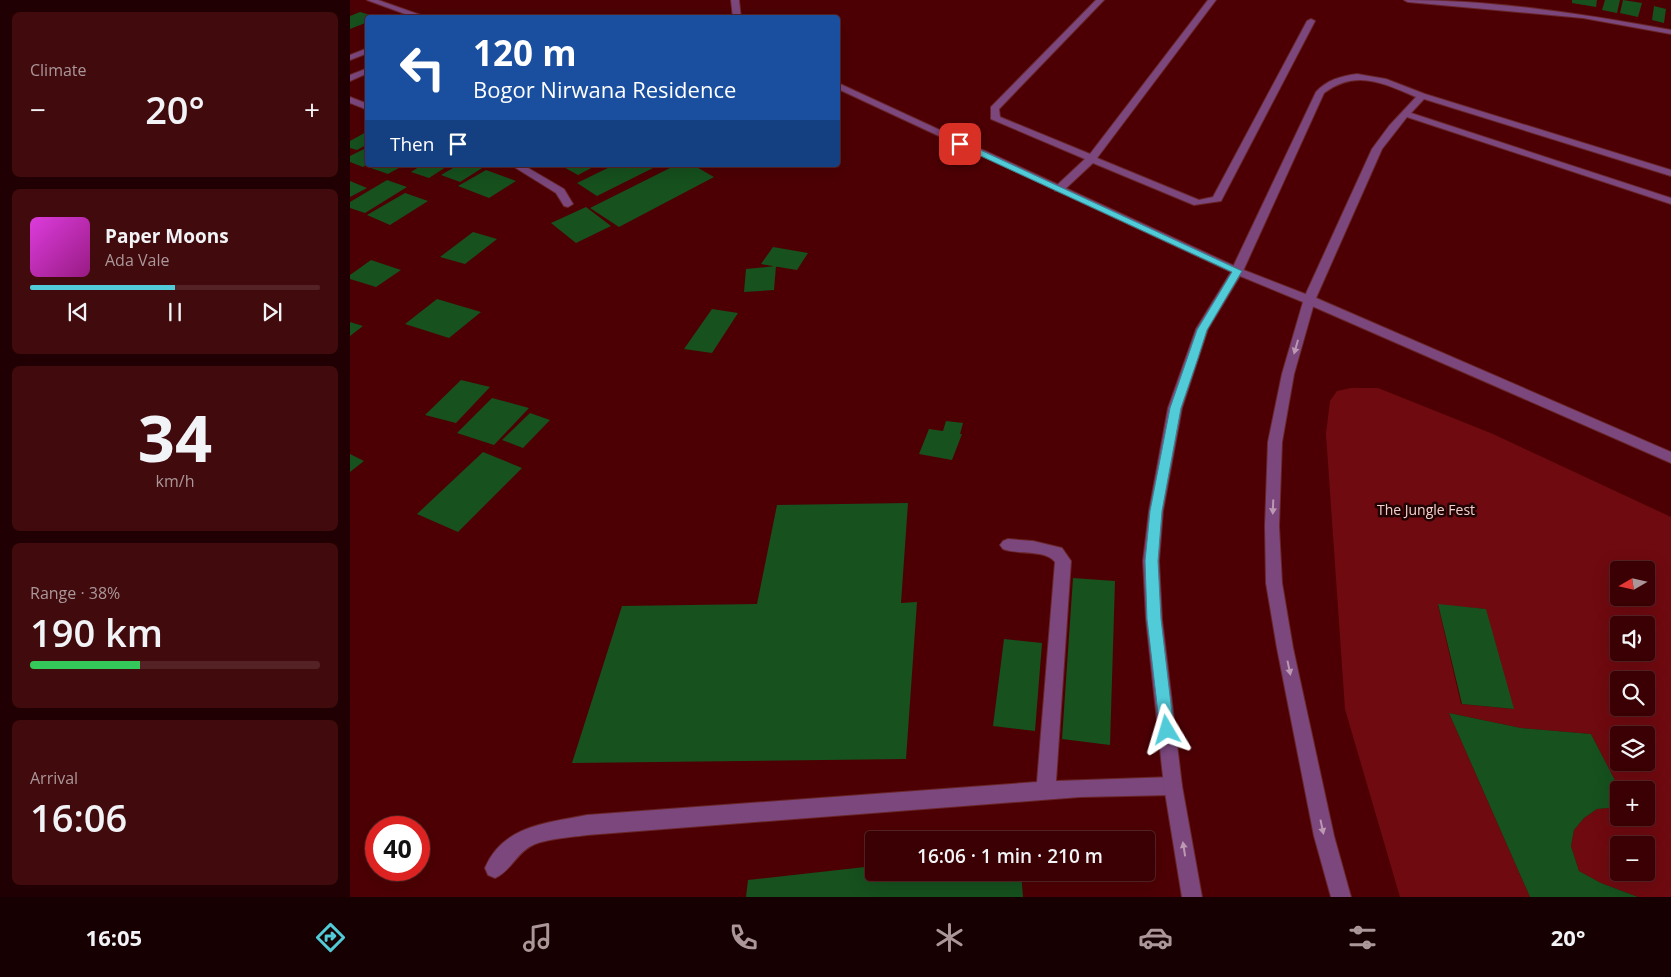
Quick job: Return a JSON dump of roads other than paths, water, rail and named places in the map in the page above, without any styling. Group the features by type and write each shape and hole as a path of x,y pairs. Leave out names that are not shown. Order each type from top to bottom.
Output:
{"street":[{"path":"371,0 416,15"},
{"path":"735,0 737,15"},
{"path":"1100,0 994,109 996,119 1198,203 1217,199 1311,21"},
{"path":"1059,189 1091,159 1212,0"},
{"path":"1408,0 1583,16 1671,32"},
{"path":"350,58 365,51"},
{"path":"350,78 365,71"},
{"path":"1192,897 1174,786 1154,619 1151,561 1156,511 1175,408 1202,330 1238,271 1320,92 1338,80 1361,76 1370,77 1422,96 1671,173"},
{"path":"840,87 1238,271 1309,300 1671,458"},
{"path":"1341,897 1320,817 1285,648 1274,583 1272,526 1275,442 1288,374 1309,300 1376,149 1389,130 1422,96"},
{"path":"350,100 365,106"},
{"path":"1406,114 1671,201"},
{"path":"519,167 560,191 568,204"},
{"path":"1008,545 1033,547 1057,553 1063,561 1046,790"},
{"path":"495,868 510,850 529,836 587,825 1046,790 1174,786"}],"park label":[{"name":"The Jungle Fest","path":"1426,510"}]}
